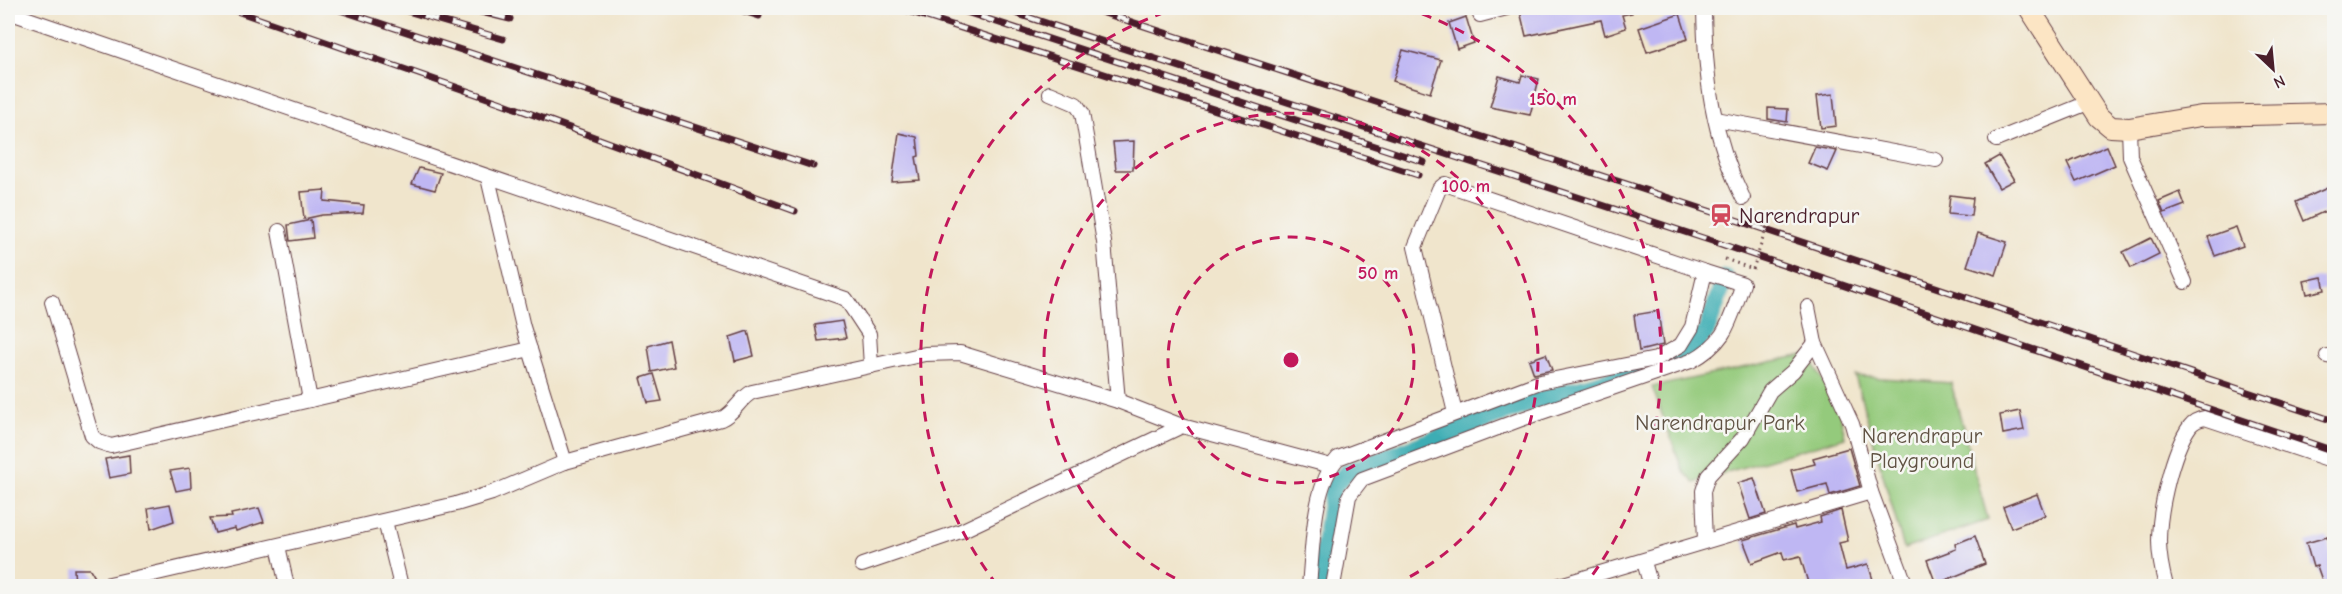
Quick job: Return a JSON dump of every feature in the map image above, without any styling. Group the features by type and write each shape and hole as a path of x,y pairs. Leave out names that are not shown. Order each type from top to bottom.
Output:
{"street":[{"path":"1480,15 1508,8"},
{"path":"1704,8 1705,56 1720,146 1743,204"},
{"path":"2029,8 2099,117 2111,127 2128,128 2201,116 2334,113"},
{"path":"8,12 846,299 869,334 871,366"},
{"path":"1050,93 1076,104 1082,113 1104,242 1118,401"},
{"path":"1996,140 2090,102"},
{"path":"1716,119 1936,160"},
{"path":"2128,128 2130,157 2185,282"},
{"path":"488,178 530,349 565,462"},
{"path":"1333,586 1344,514 1349,496 1362,479 1519,420 1691,361 1712,350 1722,337 1743,284 1445,184 1439,189 1415,247 1455,413"},
{"path":"279,231 310,400"},
{"path":"1309,586 1320,491 1330,466 1349,452 1540,382 1656,358 1681,345 1692,327 1705,272"},
{"path":"52,302 92,436 99,442 111,446 530,349"},
{"path":"1808,308 1815,343 1852,424 1871,492 1906,586"},
{"path":"1705,541 1702,505 1708,476 1743,438 1770,391 1793,371 1815,343"},
{"path":"103,586 483,496 565,462 722,418 734,412 740,402 752,392 925,354 960,353 1118,401 1182,426 1330,466"},
{"path":"2166,586 2159,560 2161,519 2176,452 2190,426 2196,420 2205,418 2334,461"},
{"path":"862,565 960,531 1182,426"},
{"path":"1557,586 1644,562 1705,541 1871,492"},
{"path":"385,521 401,586"},
{"path":"278,546 287,586"},
{"path":"1644,562 1651,586"}],"path":[{"path":"1725,259 1753,269 1769,220 1743,204"}],"green space":[{"name":"Narendrapur Park","path":"1808,354 1839,410 1845,437 1694,482 1683,471 1652,387"},
{"name":"Narendrapur Playground","path":"1855,376 1951,383 1988,520 1904,549"}],"building":[{"path":"1542,8 1542,11 1557,8 1631,8 1632,13 1622,15 1626,28 1605,35 1601,20 1526,36 1520,11"},
{"path":"1680,14 1688,39 1647,52 1639,28"},
{"path":"1466,17 1474,43 1457,49 1449,23"},
{"path":"1403,50 1441,60 1430,93 1393,81"},
{"path":"1522,75 1539,79 1530,115 1490,107 1499,76 1520,82"},
{"path":"1833,94 1836,126 1821,128 1817,96"},
{"path":"1768,108 1788,109 1787,122 1768,119"},
{"path":"899,133 917,137 919,156 916,157 920,180 892,182"},
{"path":"1134,141 1133,170 1116,170 1113,142"},
{"path":"2107,146 2115,165 2076,182 2067,163"},
{"path":"1815,147 1837,151 1828,171 1808,163"},
{"path":"1999,156 2014,180 1999,188 1985,164"},
{"path":"419,168 441,173 435,190 412,184"},
{"path":"2334,185 2334,207 2304,221 2296,202"},
{"path":"325,190 324,201 364,205 363,213 322,215 304,219 301,192"},
{"path":"2180,192 2185,205 2164,213 2159,201"},
{"path":"1950,195 1973,198 1971,216 1948,214"},
{"path":"311,220 313,238 290,241 288,225"},
{"path":"2236,227 2243,246 2215,256 2208,237"},
{"path":"1978,233 2007,242 1996,275 1967,266"},
{"path":"2151,238 2159,254 2131,268 2123,252"},
{"path":"2322,277 2325,290 2307,294 2304,281"},
{"path":"1658,311 1663,345 1639,351 1634,315"},
{"path":"842,321 846,338 818,341 815,325"},
{"path":"748,331 754,356 735,361 730,337"},
{"path":"669,340 674,367 652,372 648,346"},
{"path":"1546,354 1552,370 1534,374 1529,360"},
{"path":"654,374 662,401 648,403 641,378"},
{"path":"2020,411 2024,430 2003,434 2000,415"},
{"path":"1849,448 1860,486 1830,495 1827,484 1797,492 1791,470 1815,464 1813,458"},
{"path":"129,455 130,474 109,478 105,459"},
{"path":"190,468 191,488 176,491 170,471"},
{"path":"1754,478 1766,514 1750,519 1738,483"},
{"path":"2037,494 2045,515 2011,528 2003,507"},
{"path":"170,504 174,521 151,529 148,508"},
{"path":"259,508 264,522 236,531 235,528 215,533 210,518 232,517 231,514"},
{"path":"1841,510 1848,541 1839,543 1846,570 1868,564 1875,586 1809,586 1800,556 1784,560 1782,552 1752,563 1743,540 1794,525 1795,529 1821,522 1820,517"},
{"path":"1975,536 1985,564 1936,584 1927,560 1956,549 1955,544"},
{"path":"2327,537 2334,568 2334,586 2324,586 2317,566 2313,567 2306,543"},
{"path":"74,569 90,569 96,579 93,583 75,586"}],"waterway":[{"path":"1319,586 1333,487 1346,473 1535,401 1620,377 1679,357 1694,346 1706,332 1725,278"}],"railway":[{"path":"228,8 499,102 795,211"},
{"path":"334,8 813,166"},
{"path":"397,8 503,39"},
{"path":"465,8 510,19"},
{"path":"734,8 759,16"},
{"path":"899,8 1418,175"},
{"path":"954,8 1424,162"},
{"path":"1000,8 1709,240 2334,451"},
{"path":"1089,8 1721,215 2334,421"}],"place":[{"name":"Narendrapur","path":"1721,215"}]}
